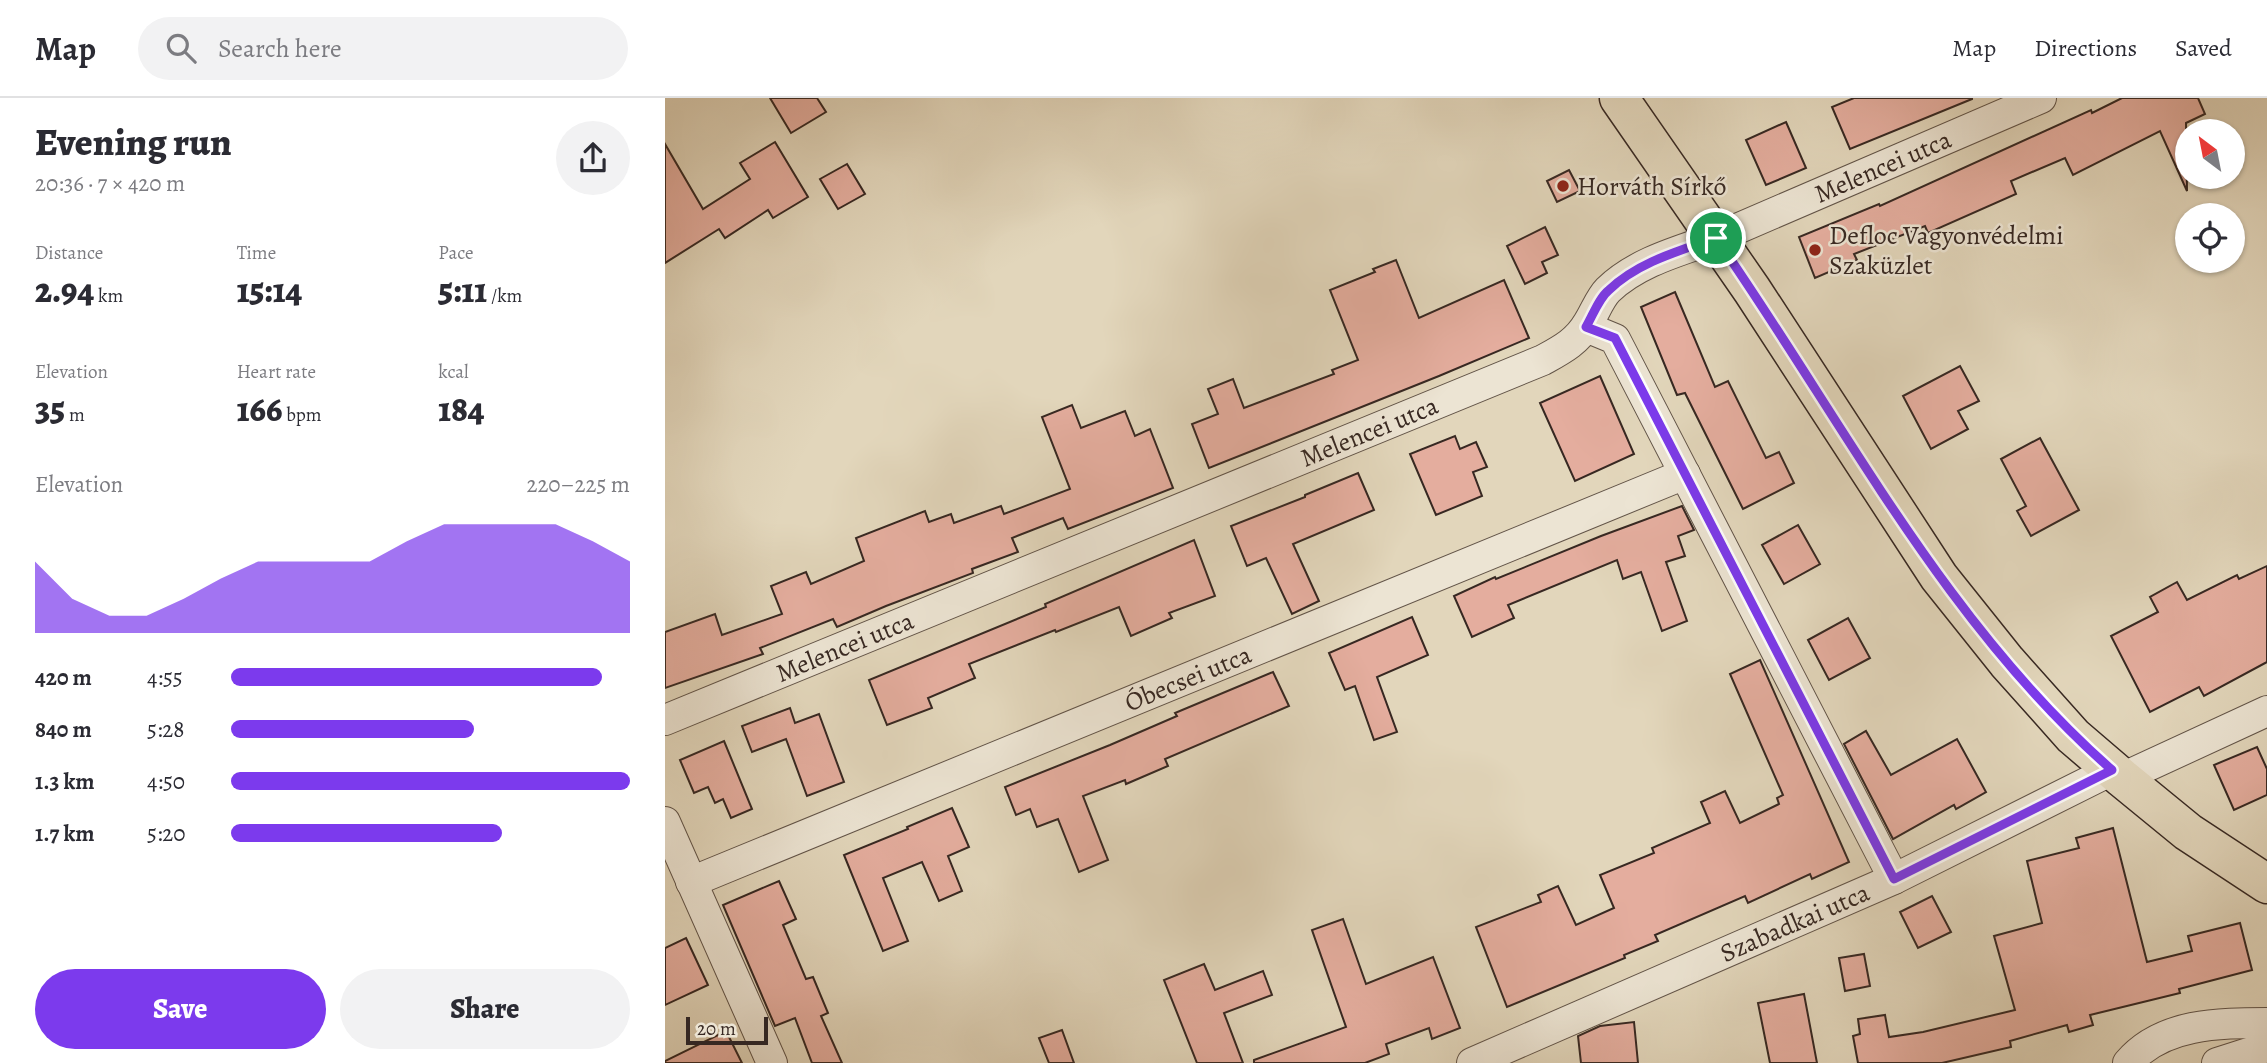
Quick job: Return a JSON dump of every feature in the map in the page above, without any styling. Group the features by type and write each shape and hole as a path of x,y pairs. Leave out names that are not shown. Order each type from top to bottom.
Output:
{"main road":[{"path":"1619,98 1752,290 1939,577 2007,662 2073,736 2117,774 2188,832 2267,884"}],"street":[{"name":"Melencei utca","path":"665,720 1543,360 1571,345 1586,327 1607,291 1638,268 1716,238 2041,98"},
{"path":"1586,327 1615,338 1894,879"},
{"name":"Óbecsei utca","path":"691,882 1685,474"},
{"name":"Szabadkai utca","path":"1472,1063 1894,879 2117,774 2267,711"},
{"path":"665,822 772,1063"},
{"path":"2128,1063 2138,1052 2173,1033 2196,1026 2267,1023"},
{"path":"2217,1063 2267,1047"}],"building":[{"path":"770,98 817,98 826,112 791,133"},
{"path":"1854,98 1972,99 1850,149 1832,107"},
{"path":"2122,98 2198,98 2205,114 2194,119 2175,119 2175,164 2160,131 2073,175 2065,158 2011,181 2016,194 1928,233 1925,226 1854,254 1857,260 1815,278 1799,237 1879,204 1880,206 2091,110 2092,113"},
{"path":"1786,122 1806,168 1766,185 1746,140"},
{"path":"775,142 808,197 773,218 768,210 725,238 719,229 665,263 665,144 703,209 750,179 740,163"},
{"path":"847,164 865,194 838,209 820,179"},
{"name":"Horváth Sírkő","path":"1569,170 1580,191 1557,202 1547,181"},
{"path":"1545,227 1558,255 1542,262 1547,273 1525,284 1507,246"},
{"path":"1396,260 1419,318 1504,280 1529,338 1209,468 1192,424 1218,414 1208,389 1233,379 1244,408 1334,374 1332,370 1358,360 1330,290 1375,272 1373,269"},
{"path":"1675,292 1715,387 1728,381 1766,458 1779,452 1794,483 1743,509 1685,393 1677,395 1641,307"},
{"path":"1960,366 1979,401 1958,411 1968,429 1931,449 1903,396"},
{"path":"1600,376 1634,454 1575,481 1540,403"},
{"path":"1072,405 1081,428 1125,411 1135,436 1150,429 1173,488 1068,529 1063,518 1012,538 1018,552 972,569 973,573 837,627 833,619 760,648 763,654 665,688 665,632 715,614 722,635 782,614 771,586 806,572 811,584 864,561 856,538 925,511 929,522 951,514 954,523 1001,506 1004,514 1070,489 1042,417"},
{"path":"1455,436 1460,449 1476,442 1487,467 1473,472 1482,496 1436,515 1410,454"},
{"path":"2040,438 2079,510 2031,536 2017,511 2026,506 2001,459"},
{"path":"1358,473 1374,510 1293,544 1319,601 1292,614 1266,558 1247,566 1231,526"},
{"path":"1682,506 1694,530 1678,536 1685,556 1666,562 1687,621 1662,631 1641,572 1623,579 1617,560 1508,605 1514,618 1472,637 1454,596 1495,577 1496,579"},
{"path":"1798,525 1820,564 1784,584 1762,545"},
{"path":"1194,540 1215,596 1169,613 1172,618 1131,636 1119,607 1056,632 1055,630 969,664 975,678 928,698 932,708 887,725 869,680 1046,607 1045,604"},
{"path":"2267,566 2267,662 2204,696 2199,687 2150,712 2111,636 2158,612 2150,597 2177,582 2187,600 2237,575 2239,579"},
{"path":"1412,617 1428,655 1377,677 1397,732 1374,740 1355,686 1345,690 1329,653"},
{"path":"1848,618 1870,658 1829,680 1808,640"},
{"path":"1760,660 1849,862 1812,879 1810,874 1748,903 1745,896 1655,935 1658,941 1624,955 1625,958 1507,1007 1476,927 1541,902 1538,895 1558,886 1576,925 1614,908 1600,875 1654,853 1652,848 1710,823 1701,802 1725,791 1740,823 1779,804 1777,798 1783,795 1730,674"},
{"path":"1273,672 1289,706 1165,759 1168,766 1126,784 1125,780 1083,796 1108,860 1079,872 1058,819 1037,827 1030,809 1016,815 1005,787 1110,745 1177,716 1175,713"},
{"path":"790,708 795,723 819,714 844,782 807,796 786,739 752,752 742,726"},
{"path":"1866,731 1891,775 1957,739 1986,792 1956,809 1954,805 1893,839 1844,744"},
{"path":"724,741 752,809 731,818 723,799 715,803 708,787 694,793 680,760"},
{"path":"2257,747 2267,769 2267,795 2234,810 2214,765"},
{"path":"952,808 969,847 948,856 962,891 939,901 922,862 883,878 908,941 883,951 844,855"},
{"path":"2113,828 2147,962 2192,951 2188,936 2240,923 2252,970 2179,989 2180,993 2090,1015 2093,1025 2069,1032 2067,1025 2010,1041 2011,1047 1942,1063 1858,1063 1853,1036 1860,1034 1858,1019 1885,1015 1889,1037 1923,1032 2015,1010 1994,936 2042,923 2027,861 2079,848 2076,838"},
{"path":"779,881 796,919 783,925 806,979 813,977 828,1013 821,1016 842,1063 812,1063 795,1018 775,1026 723,905"},
{"path":"1932,896 1951,932 1918,948 1900,912"},
{"path":"1343,919 1366,984 1433,957 1460,1028 1432,1039 1429,1028 1386,1044 1389,1054 1365,1063 1254,1063 1254,1060 1346,1027 1312,930"},
{"path":"686,938 708,985 665,1005 665,948"},
{"path":"1864,954 1870,986 1845,991 1839,958"},
{"path":"1204,964 1215,990 1263,971 1272,995 1224,1013 1243,1063 1197,1063 1164,980"},
{"path":"1804,994 1817,1063 1770,1063 1758,1003"},
{"path":"1634,1022 1638,1063 1581,1063 1578,1036 1600,1026"},
{"path":"1062,1030 1074,1063 1049,1063 1039,1038"},
{"path":"726,1031 742,1063 665,1063 665,1061"}],"place":[{"name":"Horváth Sírkő","path":"1563,186"},
{"name":"Defloc Vagyonvédelmi Szaküzlet","path":"1815,250"}],"route":[{"path":"1716,238 1939,577 2007,662 2073,736 2112,770 1894,879 1615,338 1586,327 1607,291 1638,268 1716,238"}]}
